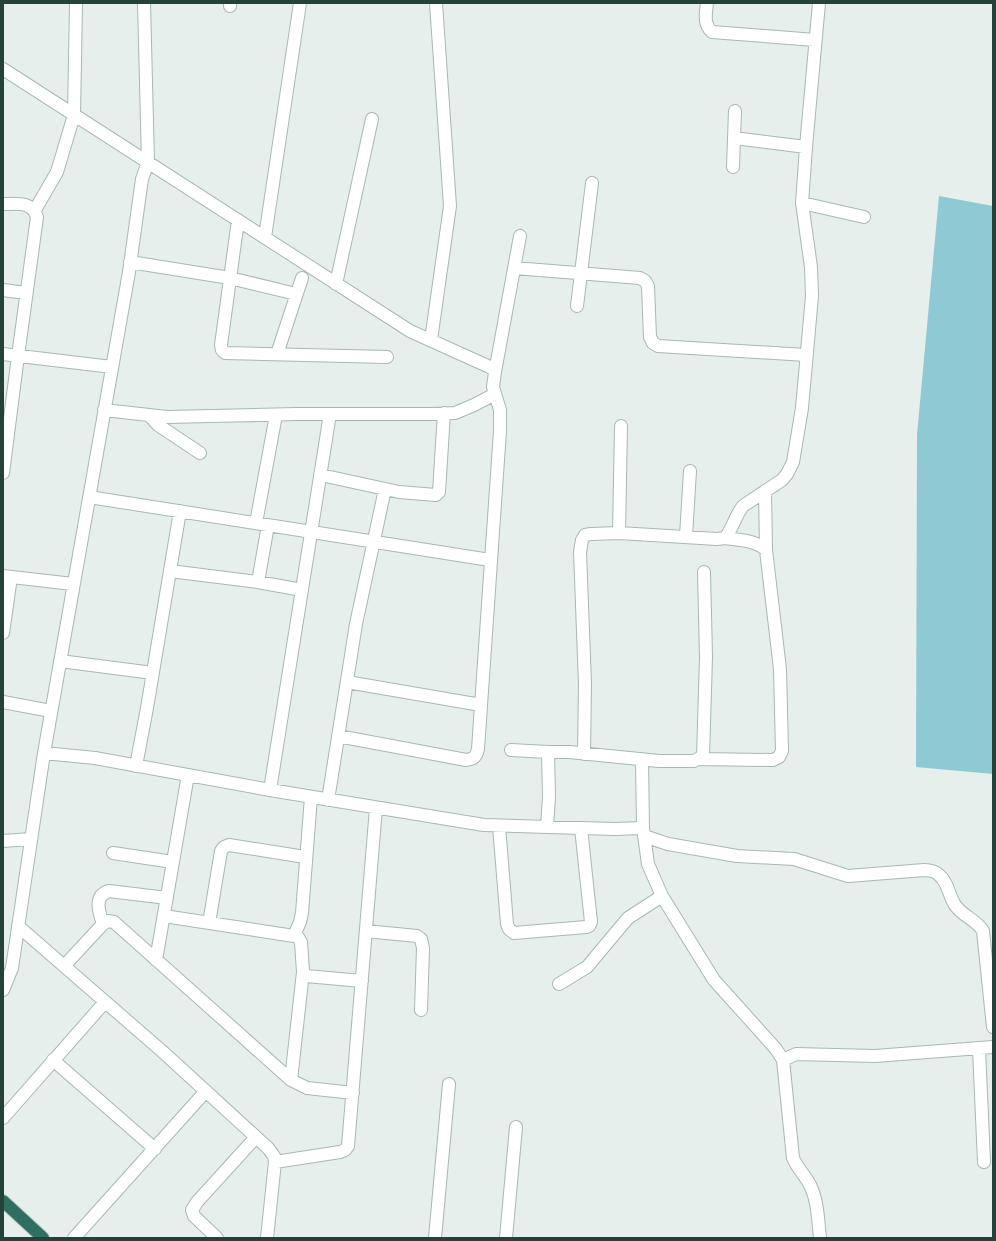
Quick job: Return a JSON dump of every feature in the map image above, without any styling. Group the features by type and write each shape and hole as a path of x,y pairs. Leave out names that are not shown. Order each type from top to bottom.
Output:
{"highway":[{"path":"3,1201 43,1238"}],"street":[{"path":"35,210 57,172 74,115 76,3"},
{"path":"3,990 12,968 51,711 130,262 142,179 148,162 144,3"},
{"path":"265,237 300,3"},
{"path":"431,340 450,206 436,3"},
{"path":"707,3 706,20 708,29 712,32 815,40"},
{"path":"725,538 738,511 743,506 782,480 788,474 793,462 802,408 812,296 811,268 802,203 819,3"},
{"path":"3,69 336,284 410,330 492,368 500,410 500,431 478,749 476,756 472,759 466,760 338,736"},
{"path":"733,167 736,111"},
{"path":"336,284 372,119"},
{"path":"734,138 806,147"},
{"path":"578,306 592,183"},
{"path":"802,203 864,217"},
{"path":"3,204 25,205 32,207 35,210 37,217 18,356 7,413 3,473"},
{"path":"238,220 221,346 225,353 387,357"},
{"path":"104,410 167,417 455,413 474,405 494,382 520,236"},
{"path":"130,262 230,278 296,294"},
{"path":"514,268 640,278 645,281 648,286 650,337 653,343 658,346 806,355"},
{"path":"277,354 302,278"},
{"path":"3,290 26,293"},
{"path":"3,354 112,367"},
{"path":"320,475 385,489 436,495 439,492 444,413"},
{"path":"270,790 330,414"},
{"path":"149,415 158,425 200,454"},
{"path":"258,582 262,524 276,415"},
{"path":"619,532 621,426"},
{"path":"686,536 690,471"},
{"path":"328,800 356,624 385,489"},
{"path":"699,759 773,760 779,757 782,751 780,669 766,550 765,491"},
{"path":"89,497 373,543 490,560"},
{"path":"136,766 180,511"},
{"path":"584,754 586,684 580,552 582,540 585,535 619,532 717,539 725,538 755,543 761,545 766,550"},
{"path":"170,570 258,582 302,590"},
{"path":"511,750 694,762 703,756 706,657 704,572"},
{"path":"3,629 7,576 73,584"},
{"path":"60,661 153,673"},
{"path":"347,682 481,705"},
{"path":"3,702 51,711"},
{"path":"547,827 549,797 548,752"},
{"path":"44,753 95,758 328,800 484,825 614,829 644,832 668,844 738,856 794,859 848,876 924,870 932,871 939,875 944,881 954,904 959,910 980,926 983,932 993,1027"},
{"path":"642,759 644,832 648,864 662,896 714,980 776,1049 783,1060 792,1158 796,1166 810,1184 815,1200 820,1238"},
{"path":"156,960 188,775"},
{"path":"294,936 302,913 305,857 311,797"},
{"path":"275,1162 340,1152 345,1150 348,1146 376,808"},
{"path":"499,826 507,924 509,929 514,933 589,926 591,922 581,828"},
{"path":"3,841 31,838"},
{"path":"209,923 221,851 224,847 229,845 305,857"},
{"path":"113,853 173,862"},
{"path":"103,924 98,908 100,897 103,893 108,891 167,898"},
{"path":"559,984 587,967 628,918 662,896"},
{"path":"164,916 298,937 301,942 303,972 291,1080"},
{"path":"64,966 103,924 108,921 114,922 291,1080 307,1088 353,1093"},
{"path":"18,926 268,1148 274,1156 275,1162 267,1238"},
{"path":"366,931 417,936 421,939 423,948 421,1010"},
{"path":"303,972 306,976 311,978 362,981"},
{"path":"3,1118 105,1002"},
{"path":"979,1048 984,1162"},
{"path":"783,1060 796,1054 875,1056 993,1048"},
{"path":"53,1060 155,1149"},
{"path":"435,1238 449,1084"},
{"path":"74,1238 206,1092"},
{"path":"506,1238 516,1127"},
{"path":"217,1238 194,1216 192,1210 197,1202 256,1137"}],"water":[{"path":"939,196 993,206 993,774 916,767 917,435"}]}
